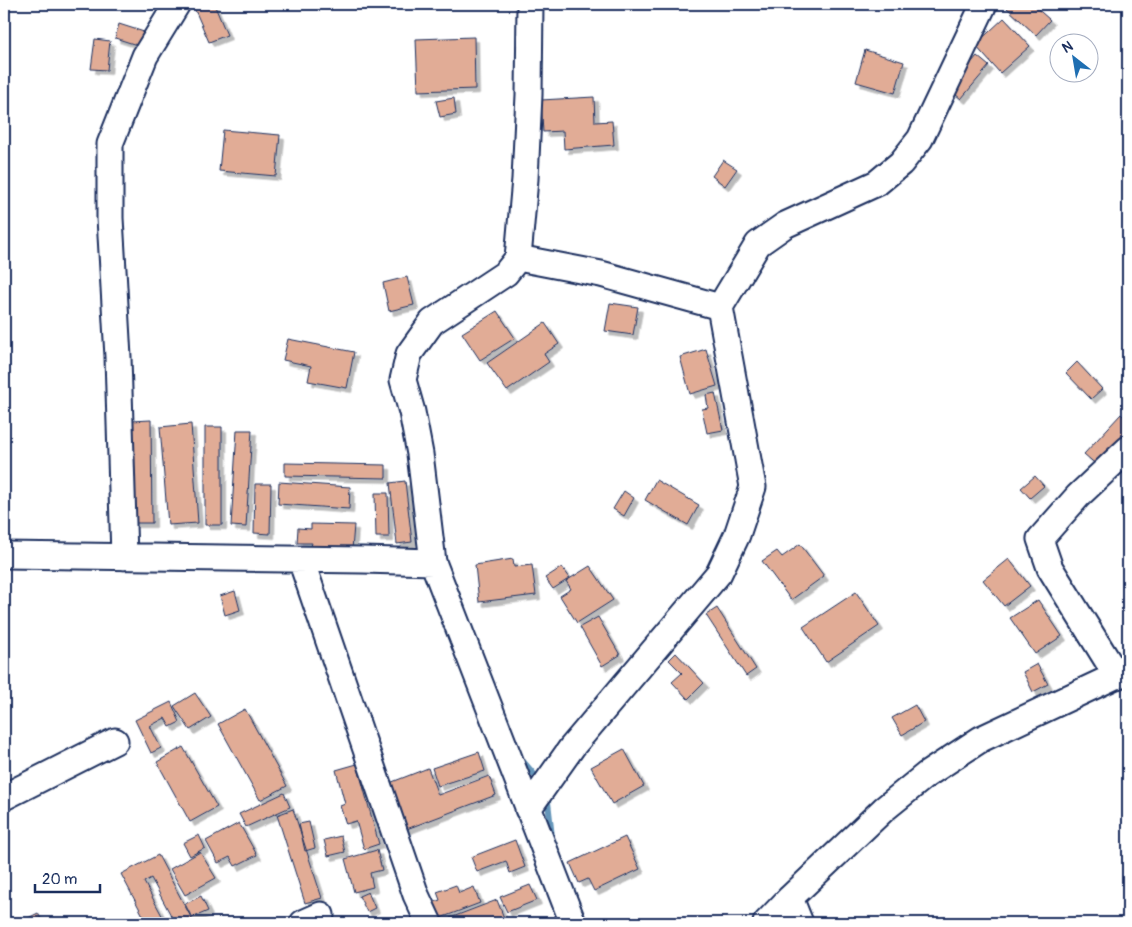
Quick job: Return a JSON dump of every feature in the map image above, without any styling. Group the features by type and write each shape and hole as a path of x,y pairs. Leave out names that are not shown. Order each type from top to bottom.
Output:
{"street":[{"path":"124,556 118,357 110,218 110,144 145,56 177,4"},
{"path":"530,4 529,95 525,179 518,258 506,273 432,322 409,354 403,380 412,412 420,454 433,562 573,923"},
{"path":"528,809 572,747 719,573 737,535 753,487 720,307 758,244 785,225 877,184 902,163 920,139 984,4"},
{"path":"518,258 601,274 720,307"},
{"path":"766,923 884,809 926,775 981,739 1123,673 1050,568 1040,539 1078,496 1128,449"},
{"path":"4,555 433,562"},
{"path":"301,560 416,895 429,923"},
{"path":"4,797 116,741"},
{"path":"790,898 800,923"}],"building":[{"path":"209,4 214,4 227,35 209,42 195,10"},
{"path":"1011,4 1032,4 1050,20 1036,35 1007,8"},
{"path":"1004,18 1030,46 1000,73 975,45"},
{"path":"119,24 144,32 140,46 115,38"},
{"path":"474,37 475,89 418,91 416,39"},
{"path":"95,39 110,41 107,70 91,69"},
{"path":"865,50 904,62 895,93 856,82"},
{"path":"977,56 989,66 961,99 949,89"},
{"path":"594,97 595,122 612,121 614,145 564,149 563,131 543,132 541,100"},
{"path":"454,98 456,114 440,117 436,101"},
{"path":"223,130 280,135 276,176 219,171"},
{"path":"723,160 737,169 725,186 712,176"},
{"path":"407,277 414,305 389,311 383,283"},
{"path":"610,303 638,307 633,335 605,331"},
{"path":"497,311 515,338 480,360 462,333"},
{"path":"545,323 559,344 544,354 549,362 507,391 487,363"},
{"path":"288,339 354,352 347,388 308,381 311,366 283,360"},
{"path":"706,349 717,386 690,394 680,357"},
{"path":"1077,362 1102,389 1091,399 1066,373"},
{"path":"715,393 723,430 707,433 702,409 708,408 706,395"},
{"path":"1121,414 1128,421 1128,435 1099,467 1084,454"},
{"path":"151,420 152,523 132,523 131,421"},
{"path":"191,424 198,523 168,525 160,427"},
{"path":"205,427 222,427 222,525 205,525"},
{"path":"237,430 252,430 246,527 231,526"},
{"path":"285,463 386,465 386,478 285,476"},
{"path":"1035,476 1044,486 1030,498 1021,488"},
{"path":"656,480 699,505 688,525 645,500"},
{"path":"405,481 412,542 397,544 390,483"},
{"path":"279,482 350,487 349,509 278,504"},
{"path":"255,484 271,484 270,534 254,533"},
{"path":"624,491 634,498 624,516 613,509"},
{"path":"375,493 388,493 389,537 376,537"},
{"path":"311,524 354,525 352,550 310,548 312,543 297,543 298,528 311,529"},
{"path":"800,544 824,576 791,600 762,561 777,551 782,557"},
{"path":"513,559 514,567 532,565 536,595 479,602 475,565"},
{"path":"1009,559 1030,586 1004,606 983,580"},
{"path":"590,566 613,600 577,623 560,596 571,589 566,581"},
{"path":"562,567 570,578 553,589 545,578"},
{"path":"235,591 240,610 225,615 220,596"},
{"path":"856,592 879,626 826,662 803,627"},
{"path":"1038,600 1062,636 1035,654 1010,618"},
{"path":"717,608 756,669 746,676 706,615"},
{"path":"598,617 620,655 602,666 580,627"},
{"path":"676,653 704,683 688,699 672,682 682,673 669,660"},
{"path":"1037,664 1048,684 1033,692 1023,672"},
{"path":"195,693 211,717 190,730 174,706"},
{"path":"171,702 180,722 170,727 165,718 150,726 161,748 151,753 135,720"},
{"path":"915,705 924,722 902,735 892,718"},
{"path":"245,709 287,786 260,800 218,724"},
{"path":"183,747 217,807 190,822 157,762"},
{"path":"624,749 644,786 612,804 591,767"},
{"path":"479,752 485,771 438,786 432,768"},
{"path":"357,764 379,844 364,849 356,821 346,824 340,806 345,804 336,770"},
{"path":"428,768 438,795 489,776 496,795 404,830 387,784"},
{"path":"284,793 290,807 246,827 239,814"},
{"path":"293,809 322,898 305,903 277,815"},
{"path":"309,822 315,848 305,851 299,824"},
{"path":"239,823 257,855 235,866 230,857 218,863 206,841"},
{"path":"199,835 205,848 190,856 183,843"},
{"path":"341,836 345,852 328,856 324,840"},
{"path":"625,837 640,869 594,891 588,879 579,883 570,863"},
{"path":"515,840 525,867 510,873 506,861 477,872 471,857"},
{"path":"377,850 382,870 370,873 373,887 354,892 345,859"},
{"path":"200,852 216,878 185,895 170,869"},
{"path":"158,855 194,923 175,923 151,878 144,882 166,923 147,923 121,874"},
{"path":"456,885 459,893 474,887 480,903 438,919 432,903 440,900 437,892"},
{"path":"530,885 537,900 507,912 500,897"},
{"path":"368,892 375,908 367,912 359,896"},
{"path":"201,896 208,911 192,918 185,904"},
{"path":"497,900 506,923 452,923 450,918"},
{"path":"38,913 43,923 18,923"}],"waterway":[{"path":"521,759 533,773"},
{"path":"548,802 552,837"}]}
